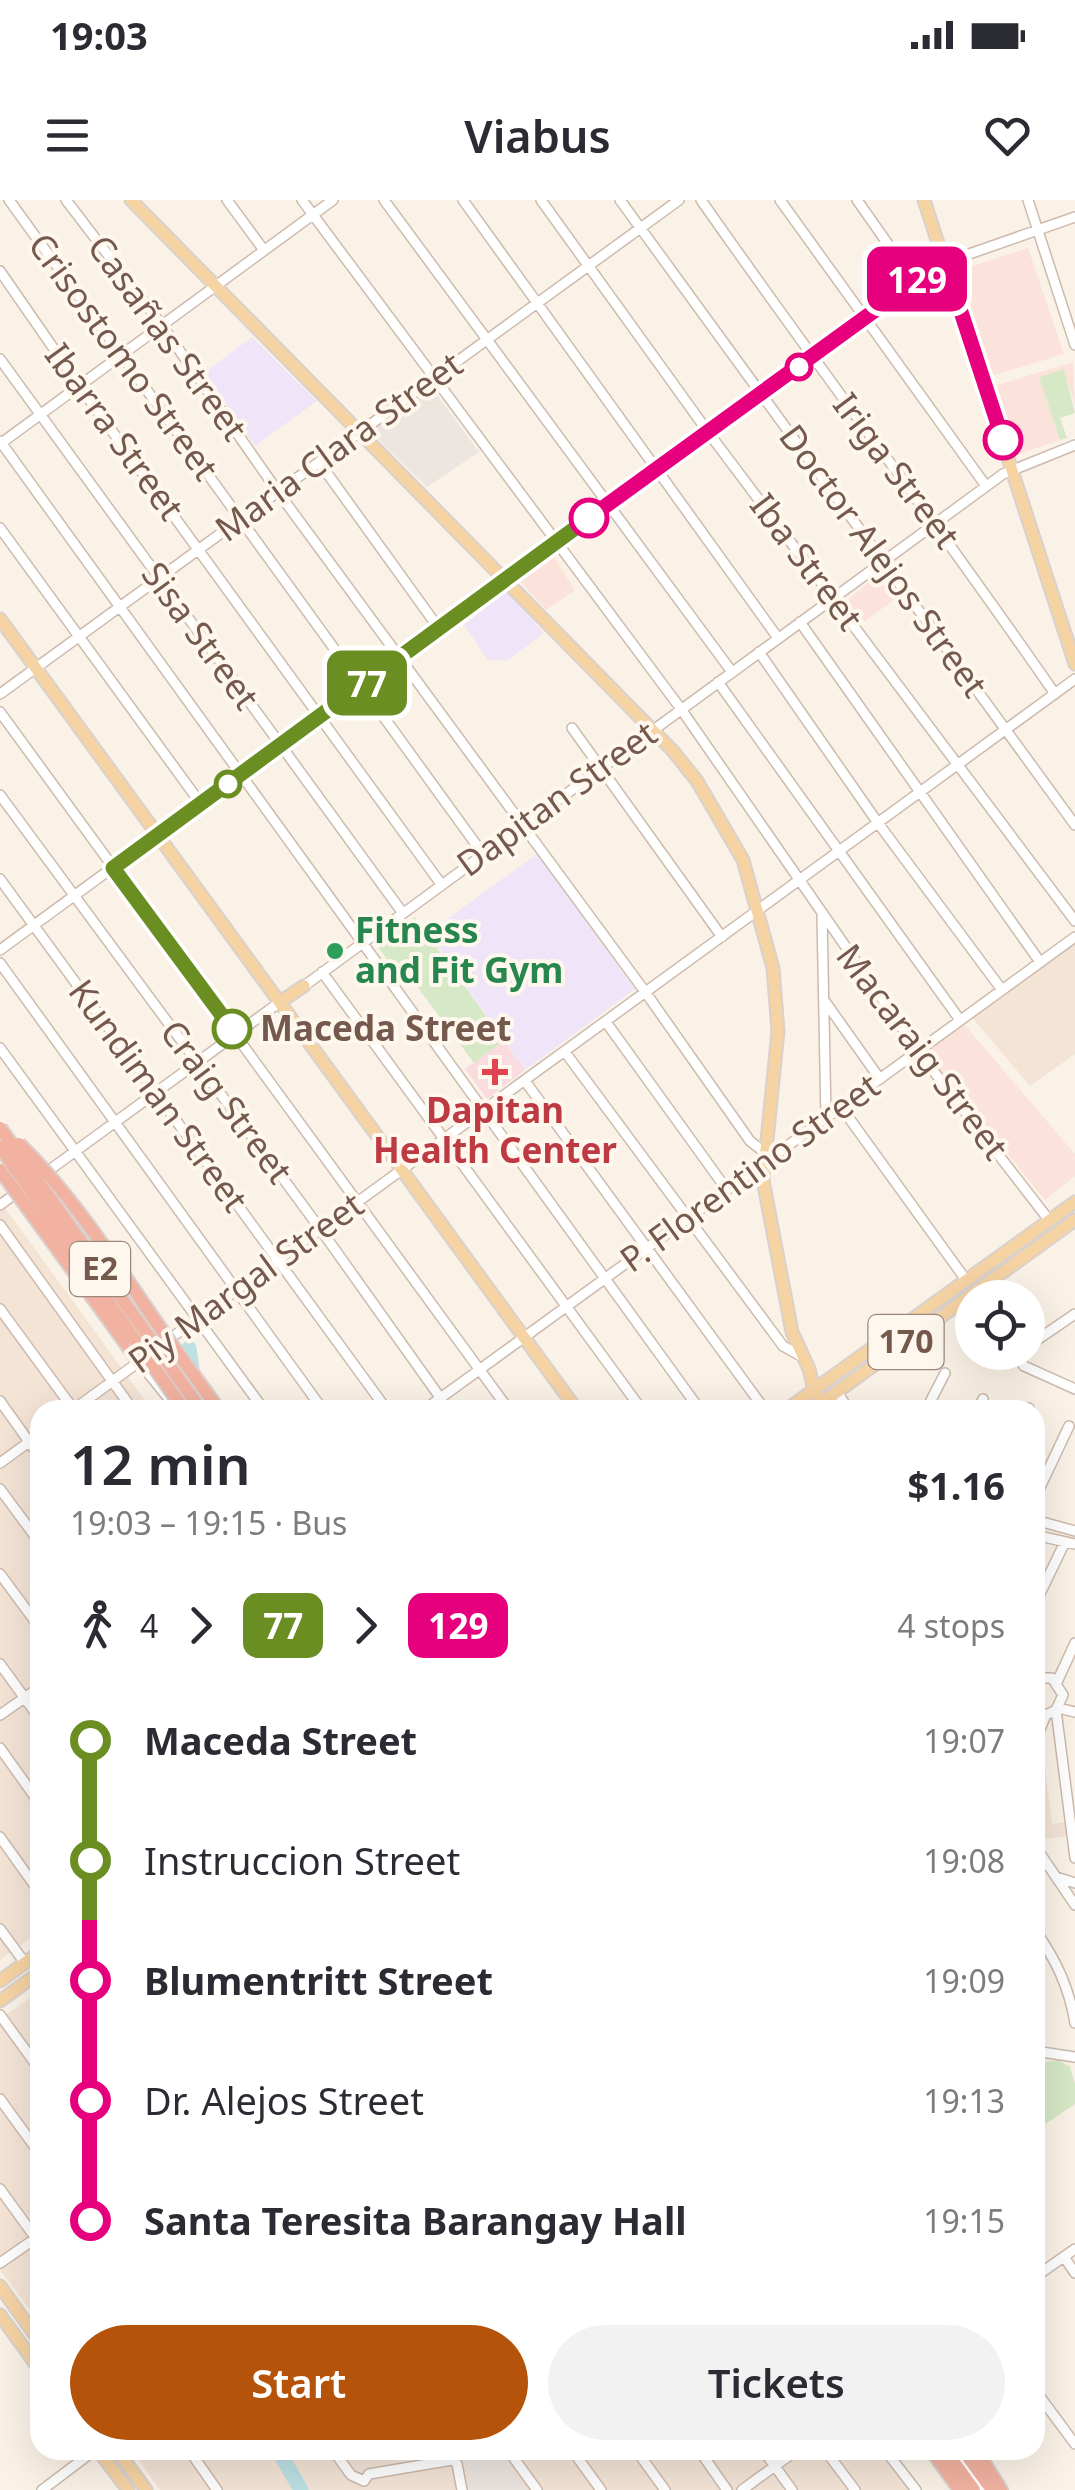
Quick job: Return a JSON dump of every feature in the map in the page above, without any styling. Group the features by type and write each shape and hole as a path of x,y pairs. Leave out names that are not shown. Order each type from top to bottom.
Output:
{"highway":[{"path":"0,1127 36,1160 205,1400"},
{"name":"E2","path":"0,1147 172,1400"},
{"path":"0,1170 139,1362"},
{"path":"938,2460 960,2490"},
{"path":"952,2460 974,2490"},
{"path":"970,2460 992,2490"},
{"path":"982,2460 1001,2490"}],"main road":[{"path":"131,200 653,730 697,781 721,819 743,860 774,968 778,1031 764,1158 770,1218 792,1332 818,1400"},
{"path":"924,200 1075,664"},
{"path":"0,619 570,1400"},
{"name":"Dapitan Street","path":"280,1002 304,986"},
{"name":"170","path":"966,1280 1075,1202"},
{"name":"170","path":"996,1280 1075,1220"},
{"name":"170","path":"800,1400 955,1288"},
{"name":"170","path":"828,1400 955,1310"},
{"path":"809,1369 828,1380 837,1392"},
{"path":"0,1981 30,1960"},
{"path":"0,2001 30,1982"},
{"path":"0,2286 30,2328"},
{"path":"0,2315 30,2356"},
{"path":"104,2460 128,2490"},
{"path":"124,2460 146,2490"}],"street":[{"name":"Crisostomo Street","path":"9,200 483,854"},
{"name":"Casañas Street","path":"66,200 161,324 278,492 764,1158"},
{"path":"227,200 263,250"},
{"name":"Macaraig Street","path":"302,200 681,709 918,1050 1048,1220"},
{"path":"332,200 0,442 693,1400"},
{"path":"384,200 732,672"},
{"path":"463,200 778,638"},
{"name":"Iba Street","path":"541,200 708,432 1075,921"},
{"name":"Doctor Alejos Street","path":"620,200 1075,825"},
{"name":"Maria Clara Street","path":"0,694 679,200"},
{"name":"Iriga Street","path":"701,200 1055,694"},
{"path":"780,200 986,486"},
{"path":"856,200 914,282"},
{"path":"1028,200 1075,344"},
{"path":"0,950 914,282 945,263 1075,217"},
{"name":"Ibarra Street","path":"0,271 441,884"},
{"name":"Sisa Street","path":"0,359 402,912"},
{"name":"Dapitan Street","path":"304,986 986,486 1012,468 1075,444"},
{"path":"319,462 440,630"},
{"path":"0,528 201,804"},
{"path":"800,622 1040,962"},
{"path":"759,652 878,823 1002,990"},
{"name":"Piy Margal Street","path":"87,1400 1075,679"},
{"path":"718,682 960,1020"},
{"path":"0,712 502,1400"},
{"path":"572,728 722,937"},
{"name":"Craig Street","path":"0,796 321,1230 440,1398"},
{"name":"Kundiman Street","path":"0,879 379,1400"},
{"path":"822,916 826,1118"},
{"name":"P. Florentino Street","path":"437,1400 727,1190 764,1158 826,1118 1075,936"},
{"path":"0,962 316,1400"},
{"path":"322,972 635,1400"},
{"path":"823,998 880,1079"},
{"name":"Dapitan Street","path":"0,1205 280,1002"},
{"path":"606,1022 727,1190"},
{"path":"0,1048 257,1400"},
{"path":"565,1052 783,1346 801,1356"},
{"path":"525,1081 757,1400"},
{"path":"840,1107 966,1280"},
{"path":"0,1225 126,1400"},
{"path":"0,1309 66,1400"},
{"path":"1045,1334 1075,1314"},
{"path":"124,1340 125,1372"},
{"path":"139,1362 171,1400"},
{"path":"1032,1370 1075,1390"},
{"path":"931,1400 945,1373"},
{"path":"837,1392 842,1400"},
{"path":"0,1402 29,1442 0,1463"},
{"path":"1045,1477 1069,1426"},
{"path":"0,1489 30,1529"},
{"path":"1045,1522 1074,1528"},
{"path":"1045,1537 1070,1543 1045,1587"},
{"path":"0,1574 30,1614"},
{"path":"1058,1682 1075,1643"},
{"path":"0,1664 30,1705"},
{"path":"1045,1676 1058,1682 1063,1695 1049,1712 1075,1858"},
{"path":"0,1716 30,1694"},
{"path":"1049,1712 1075,1712"},
{"path":"0,1748 30,1790"},
{"path":"0,1838 30,1879"},
{"path":"1045,1862 1075,1905"},
{"path":"1054,1876 1075,1884"},
{"path":"1065,1891 1075,1884"},
{"path":"0,1929 25,1964"},
{"path":"1045,1945 1068,1988 1075,2024"},
{"path":"0,2016 30,2056"},
{"path":"1045,2052 1075,2057"},
{"path":"0,2099 30,2140"},
{"path":"0,2189 30,2227"},
{"path":"0,2262 30,2244"},
{"path":"1045,2270 1075,2249"},
{"path":"1064,2257 1075,2273"},
{"path":"1045,2404 1075,2444"},
{"path":"42,2490 82,2460"},
{"path":"196,2460 217,2490"},
{"path":"341,2460 364,2485 370,2474 452,2460 457,2464 462,2490"},
{"path":"515,2460 537,2490"},
{"path":"580,2460 602,2490"},
{"path":"643,2460 665,2490"},
{"path":"706,2460 728,2490"},
{"path":"770,2460 792,2490"},
{"path":"742,2490 783,2460"},
{"path":"833,2460 854,2490"},
{"path":"894,2460 916,2490"},
{"path":"961,2460 983,2490"}],"shaded area":[{"path":"1028,248 1064,354 992,376 957,271"},
{"path":"252,337 317,401 255,446 204,373"},
{"path":"1073,362 1075,405 1064,370 1039,377 1060,440 1017,455 994,386"},
{"path":"431,387 479,452 427,487 370,431"},
{"path":"553,556 575,590 546,610 520,581"},
{"path":"880,573 898,597 861,624 846,601"},
{"path":"506,591 544,633 508,660 488,660 464,625"},
{"path":"537,854 635,989 525,1070 428,933"},
{"path":"1075,942 1075,1054 1030,1086 969,1014"},
{"path":"963,1023 1075,1154 1075,1176 1045,1200 923,1050"},
{"name":"Dapitan Health Center","path":"504,1041 525,1070 487,1099 465,1069"},
{"path":"0,1201 145,1400 30,1400 30,1938 0,1960"},
{"path":"1045,1768 1052,1824 1067,1822 1068,1836 1045,1839"},
{"path":"30,1998 30,2310 0,2270 0,2019"},
{"path":"139,2460 899,2460 921,2490 160,2490"},
{"path":"465,2460 505,2460 527,2490 470,2490"}],"green space":[{"path":"1064,369 1075,413 1060,418 1067,438 1060,440 1039,377"},
{"path":"415,917 504,1041 474,1063 413,981 405,986 377,945"},
{"path":"1058,2060 1070,2067 1075,2104 1045,2124 1045,2062"}],"waterway":[{"path":"189,1348 195,1392 190,1400"},
{"path":"284,2460 301,2490"}],"bus line":[{"name":"129","path":"589,518 945,263 1003,440"},
{"name":"77","path":"232,1029 113,868 589,518"}],"place":[{"name":"Fitness and Fit Gym","path":"335,951"},
{"name":"Maceda Street","path":"232,1029"},
{"name":"Dapitan Health Center","path":"495,1072"}]}
